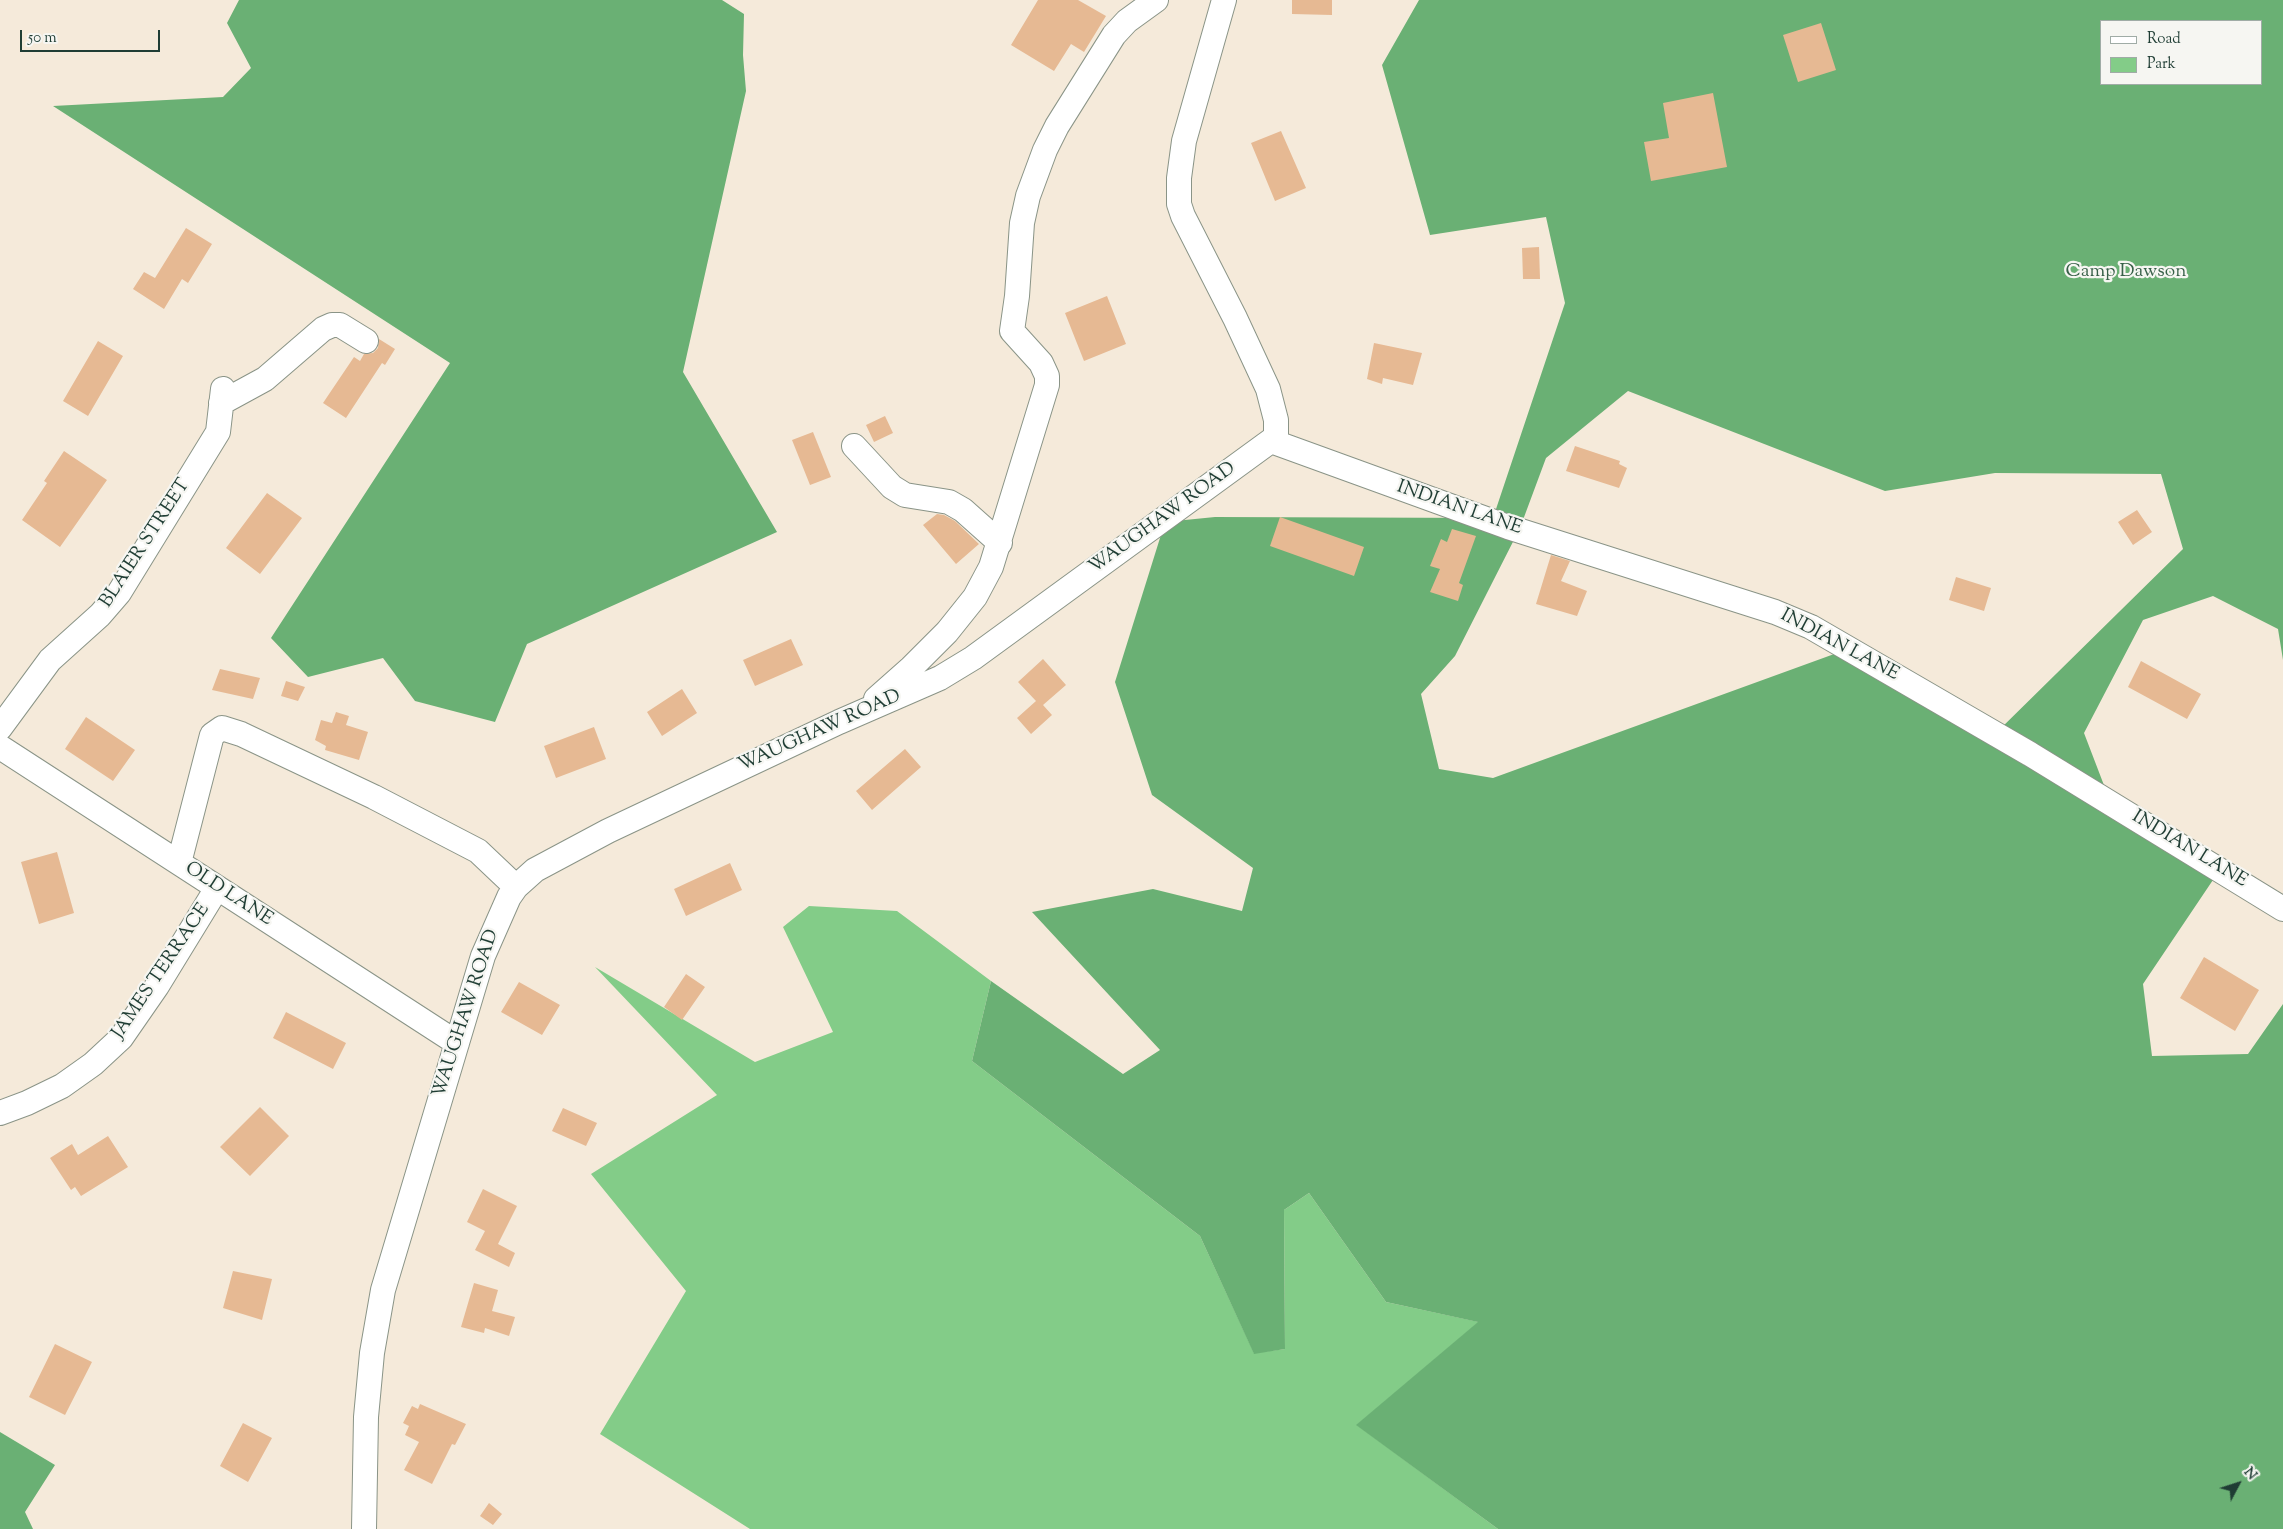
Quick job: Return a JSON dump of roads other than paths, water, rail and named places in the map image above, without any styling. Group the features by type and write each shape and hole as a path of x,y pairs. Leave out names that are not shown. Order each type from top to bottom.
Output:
{"street":[{"path":"858,713 911,668 961,616 983,582 1000,543 1047,385 1047,376 1041,363 1012,331 1018,296 1022,223 1028,196 1044,150 1114,35 1127,21 1156,0"},
{"path":"1224,0 1184,141 1178,191 1183,216 1235,318 1268,389 1276,420 1276,437 1271,441"},
{"name":"BLAIER STREET","path":"0,728 50,660 100,615 119,592 218,432 222,396 265,379 324,329 332,325 340,325 366,341"},
{"name":"WAUGHAW ROAD","path":"364,1529 366,1417 372,1353 383,1290 492,932 516,887 535,870 608,831 858,713 940,678 973,658 1271,441"},
{"name":"INDIAN LANE","path":"1271,441 1499,524 1775,612 1811,628 2030,754 2283,909"},
{"path":"854,446 892,487 905,495 949,502 963,510 1000,543"},
{"path":"179,863 212,735 222,728 241,734 374,797 478,851 516,887"},
{"name":"OLD LANE","path":"0,747 457,1043"},
{"name":"JAMES TERRACE","path":"0,1113 27,1104 62,1086 93,1064 121,1038 163,977 217,888"}],"park label":[{"name":"Camp Dawson","path":"2126,273"}]}
